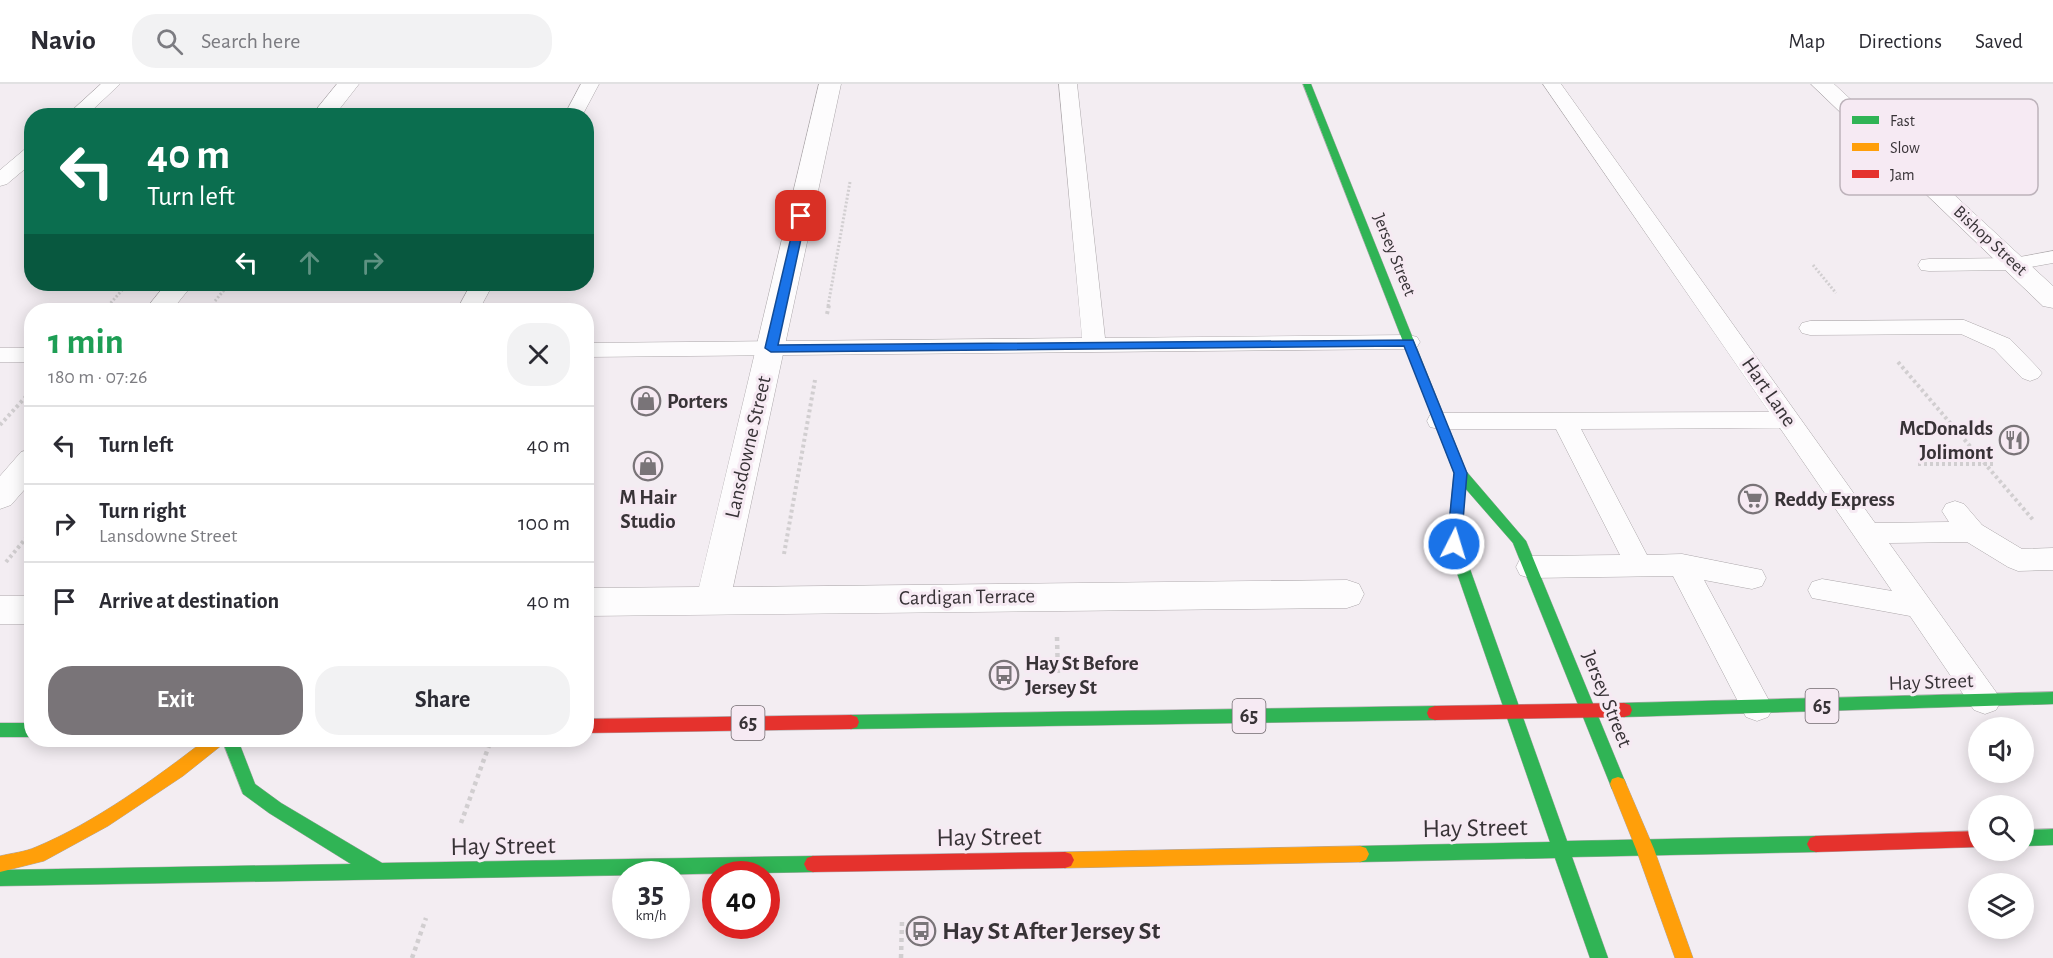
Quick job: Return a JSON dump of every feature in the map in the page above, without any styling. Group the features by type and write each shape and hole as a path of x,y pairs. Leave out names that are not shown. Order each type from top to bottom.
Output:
{"main road":[{"name":"Jersey Street","path":"1307,84 1460,473 1519,541 1645,849 1684,958"},
{"name":"Jersey Street","path":"1460,473 1454,544 1599,958"},
{"name":"Hay Street","path":"594,726 1512,713 1985,702 2053,698"},
{"path":"0,730 24,730"},
{"path":"0,864 38,855 102,821 177,771 207,747"},
{"path":"233,747 249,789 275,808 379,871"},
{"path":"2034,838 2053,837"},
{"name":"Hay Street","path":"0,878 1561,851 1968,839"}],"street":[{"path":"328,108 348,84"},
{"name":"Lansdowne Street","path":"713,600 831,84"},
{"name":"Bishop Street","path":"1822,84 1840,101"},
{"name":"Bishop Street","path":"1940,195 2053,300"},
{"path":"164,303 174,291"},
{"path":"0,497 24,469"},
{"name":"Cardigan Terrace","path":"594,602 1347,594"},
{"path":"0,610 24,610"}],"lane":[{"path":"84,108 111,84"},
{"path":"577,108 590,84"},
{"path":"1068,84 1094,345"},
{"name":"Hart Lane","path":"1552,84 1985,702"},
{"path":"0,180 24,160"},
{"path":"1929,265 2014,264 2053,257"},
{"path":"1810,328 1964,327 2002,344 2030,373"},
{"path":"594,350 1409,342"},
{"path":"0,355 24,355"},
{"path":"1564,420 1639,566"},
{"path":"1439,421 1788,420"},
{"path":"1868,533 1964,522 2018,560 2053,559"},
{"path":"1682,565 1756,708"},
{"path":"1530,567 1682,565 1752,578"},
{"path":"1822,590 1920,607"}],"path":[{"path":"1812,265 1833,289"},
{"path":"110,303 122,291"},
{"path":"1898,361 2036,524"},
{"path":"0,425 24,399"},
{"path":"1918,464 1996,464"},
{"path":"6,562 24,541"},
{"path":"1055,596 1058,685"},
{"path":"901,958 902,921"}],"traffic: fast":[{"path":"1307,84 1460,473 1519,541 1618,784"},
{"path":"1460,473 1454,544 1599,958"},
{"path":"1624,710 2053,698"},
{"path":"851,722 1435,713"},
{"path":"0,730 24,730"},
{"path":"233,747 249,789 275,808 379,871"},
{"path":"2034,838 2053,837"},
{"path":"1360,854 1816,844"},
{"path":"0,878 813,864"}],"traffic: slow":[{"path":"0,864 38,855 102,821 177,771 207,747"},
{"path":"1618,784 1645,849 1684,958"},
{"path":"1065,860 1360,854"}],"traffic: jam":[{"path":"1435,713 1624,710"},
{"path":"594,726 851,722"},
{"path":"1816,844 1968,839"},
{"path":"813,864 1065,860"}],"place":[{"name":"Porters","path":"646,401"},
{"name":"McDonalds Jolimont","path":"2014,440"},
{"name":"M Hair Studio","path":"648,466"},
{"name":"Reddy Express","path":"1753,499"},
{"name":"Hay St Before Jersey St","path":"1004,675"},
{"name":"Hay St After Jersey St","path":"921,931"}],"route":[{"path":"801,216 771,348 1409,342 1460,473 1454,544"}]}
